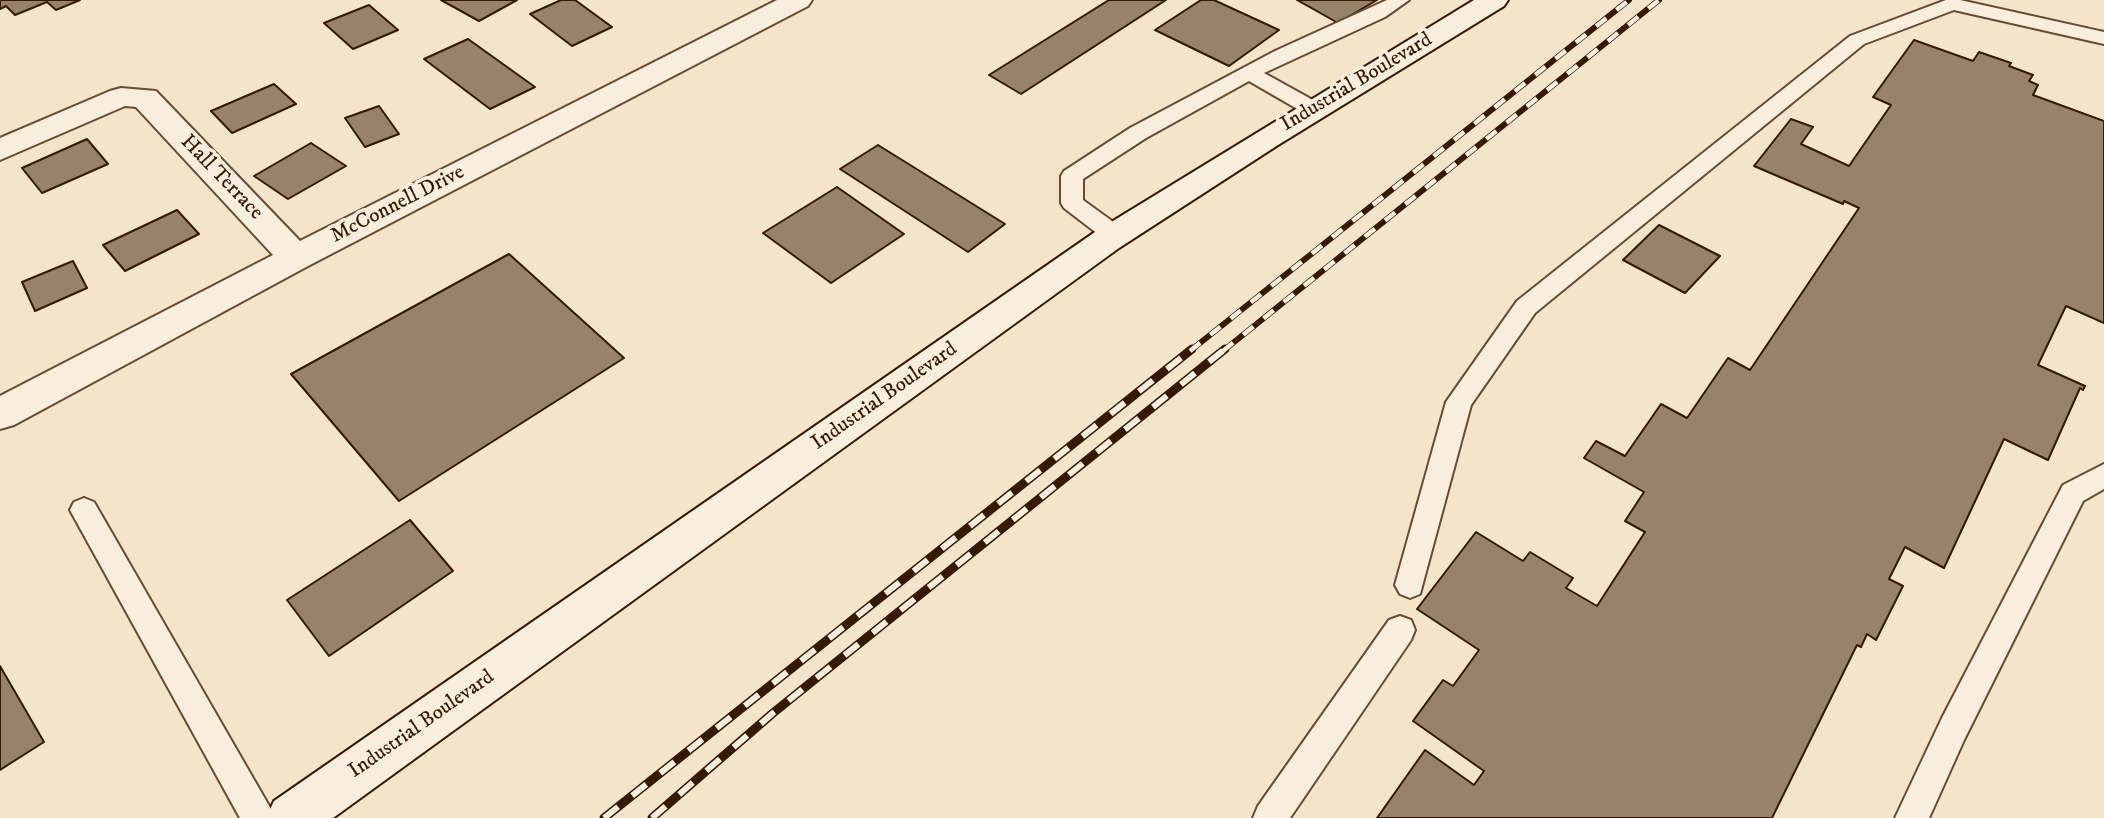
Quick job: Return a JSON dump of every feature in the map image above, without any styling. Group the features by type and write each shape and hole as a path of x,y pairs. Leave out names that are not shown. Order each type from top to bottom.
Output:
{"street":[{"name":"McConnell Drive","path":"0,414 296,258 798,0"},
{"name":"Industrial Boulevard","path":"291,818 1115,235 1494,0"},
{"name":"Hall Terrace","path":"0,150 121,97 145,99 296,258"}],"lane":[{"path":"1115,235 1072,203 1072,176 1138,132 1282,55 1378,13 1399,0"},
{"path":"1410,585 1459,402 1526,307 1857,40 1953,4 2104,38"},
{"path":"1249,73 1314,110"},
{"path":"1912,818 1953,729 2073,493 2104,475"},
{"path":"84,510 259,818"},
{"path":"1269,818 1400,630"}],"building":[{"path":"0,0 80,0 56,10 47,2 15,15 6,6 0,9"},
{"path":"441,0 517,0 479,21"},
{"path":"561,0 575,0 612,27 572,46 530,14"},
{"path":"1109,0 1166,0 1021,94 989,75"},
{"path":"1201,0 1214,0 1279,30 1229,66 1155,30"},
{"path":"1297,0 1377,0 1338,23"},
{"path":"369,5 398,30 353,49 324,23"},
{"path":"468,39 535,87 490,109 424,59"},
{"path":"1914,40 1973,61 1979,52 2011,63 2009,66 2033,75 2029,81 2038,85 2033,95 2104,121 2104,323 2066,306 2038,365 2085,386 2083,390 2080,388 2048,460 2004,439 1944,568 1905,547 1889,579 1903,586 1876,640 1867,634 1861,647 1857,645 1772,818 1377,818 1425,750 1474,785 1484,771 1413,721 1443,680 1453,686 1479,650 1417,609 1476,532 1523,561 1530,552 1573,578 1566,588 1597,606 1645,532 1625,521 1644,492 1584,458 1596,441 1625,456 1661,404 1687,418 1728,358 1750,370 1859,208 1844,201 1843,204 1754,166 1791,119 1813,127 1801,144 1849,166 1891,105 1873,97"},
{"path":"274,84 296,104 232,133 211,111"},
{"path":"379,106 399,134 365,147 345,118"},
{"path":"87,139 108,164 42,193 22,168"},
{"path":"311,143 346,166 288,199 254,176"},
{"path":"878,145 1005,224 968,252 840,169"},
{"path":"837,187 904,234 831,283 763,233"},
{"path":"177,210 199,234 125,271 103,245"},
{"path":"1659,225 1720,256 1685,293 1623,260"},
{"path":"509,254 624,358 399,501 291,374"},
{"path":"73,261 87,288 35,311 22,282"},
{"path":"410,520 453,571 329,656 287,600"},
{"path":"0,666 44,742 0,770"}],"railway":[{"path":"1190,351 1629,0"},
{"path":"1223,351 1659,0"},
{"path":"604,818 1192,349"},
{"path":"652,818 773,713 1225,349"}]}
